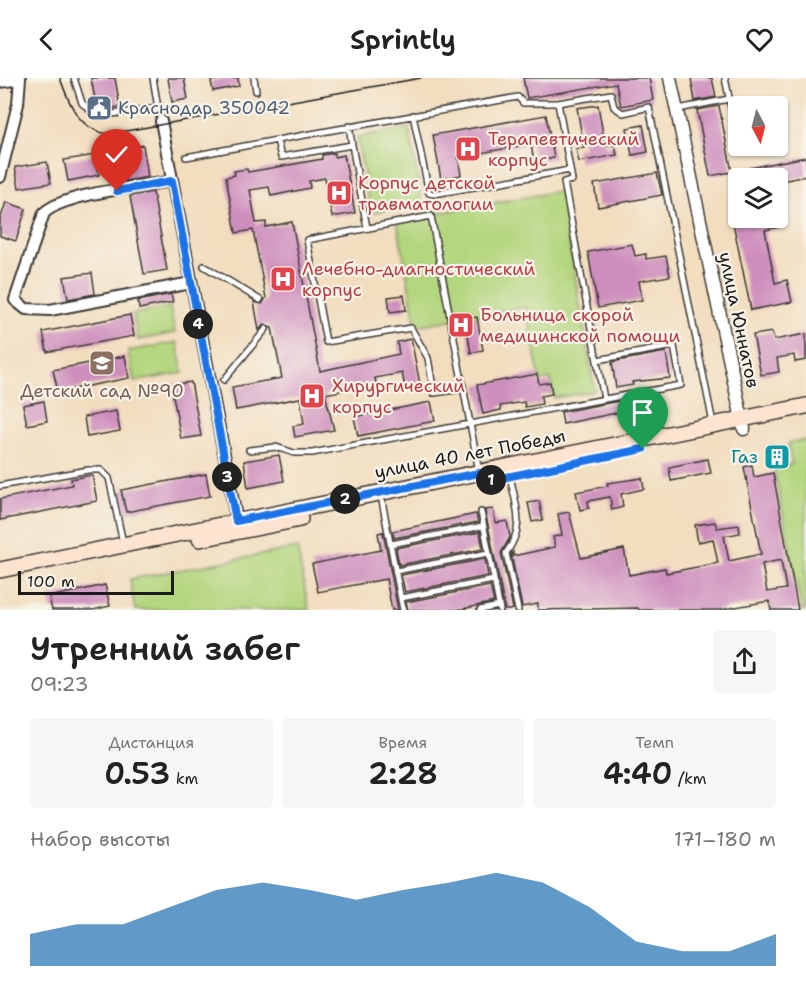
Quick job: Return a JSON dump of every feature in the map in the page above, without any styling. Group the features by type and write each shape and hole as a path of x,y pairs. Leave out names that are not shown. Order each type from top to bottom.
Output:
{"main road":[{"name":"улица 40 лет Победы","path":"0,580 237,526 480,477 510,476 743,424 806,406"},
{"name":"улица 40 лет Победы","path":"0,570 123,545 382,501 713,425 743,424 806,416"}],"street":[{"name":"улица Юннатов","path":"670,78 743,424"},
{"path":"0,82 20,79 18,104 0,177"},
{"path":"161,121 237,526"},
{"path":"172,181 51,206 44,213 15,300 26,309 50,310 191,284"}],"lane":[{"path":"74,78 82,103 97,116 158,108"},
{"path":"153,78 161,121"},
{"path":"254,78 256,91"},
{"path":"725,78 728,96"},
{"path":"186,157 518,97 523,103 558,103 611,94 614,107 623,113 649,107 713,425"},
{"path":"677,109 728,99"},
{"path":"558,103 572,180 564,182 604,399"},
{"path":"413,115 429,193 570,170"},
{"path":"349,126 367,228"},
{"path":"278,140 281,157 352,145"},
{"path":"462,389 434,393 428,358 411,328 326,342 307,240 431,216 480,477"},
{"path":"204,266 260,300"},
{"path":"224,380 266,329"},
{"path":"249,450 276,447 294,453 312,453 681,385 674,346 597,360"},
{"path":"0,486 88,470 101,470 109,478 123,545"},
{"path":"510,476 520,524 513,546 506,553 518,610"},
{"path":"382,501 403,610"},
{"path":"480,512 499,608 480,610"},
{"path":"391,544 483,526"},
{"path":"396,571 489,553"},
{"path":"401,598 494,580"}],"green space":[{"path":"409,128 422,204 371,213 357,137"},
{"path":"560,191 595,391 554,398 551,379 540,381 526,307 416,326 397,220"},
{"path":"170,307 175,333 138,340 133,314"},
{"path":"177,342 183,373 134,382 128,351"},
{"path":"806,440 806,610 802,610 774,468 792,464 788,443"},
{"path":"297,548 309,610 135,610 130,579"}],"building":[{"path":"91,78 115,78 120,107 97,110"},
{"path":"168,78 184,78 188,99 172,102"},
{"path":"238,78 239,86 213,91 211,81"},
{"path":"523,78 649,78 653,100 621,106 616,83 527,98"},
{"path":"691,78 712,78 716,97 695,101"},
{"path":"598,105 605,146 615,145 617,155 579,162 576,149 584,148 577,108"},
{"path":"719,106 731,168 728,168 728,173 710,176 697,110"},
{"name":"Терапевтический корпус","path":"546,115 554,158 534,162 531,144 458,157 461,175 441,179 433,135"},
{"path":"643,125 648,152 632,155 627,128"},
{"path":"143,145 148,177 125,181 120,149"},
{"path":"335,153 335,157 344,155 355,213 332,217 325,178 309,181 310,188 271,196 269,187 250,190 256,223 266,222 266,227 292,222 320,371 399,354 397,342 411,339 420,384 405,387 402,373 375,378 376,384 325,394 334,430 295,437 293,426 304,424 300,398 236,410 232,387 282,378 272,328 265,324 259,330 254,302 262,304 266,298 253,230 236,233 226,177 235,175 234,171 247,169 248,172 283,166 322,159 322,155"},
{"path":"95,155 99,175 68,181 64,160"},
{"path":"806,157 806,176 788,180 788,168 749,168"},
{"path":"47,162 51,183 19,188 15,167"},
{"path":"657,173 662,195 598,207 594,184"},
{"path":"153,192 167,270 144,274 130,196"},
{"path":"6,202 26,209 16,241 0,236 0,220"},
{"path":"734,228 775,228 765,230 775,283 787,280 792,302 751,310"},
{"path":"632,244 635,256 646,254 646,259 666,256 670,276 639,281 642,300 598,308 588,252"},
{"path":"92,273 95,294 68,299 64,277"},
{"path":"171,294 173,302 139,309 138,301"},
{"path":"404,295 406,310 390,312 388,297"},
{"path":"130,315 134,336 47,352 43,332"},
{"path":"477,317 483,350 471,353 465,319"},
{"path":"772,332 774,340 806,334 806,360 795,362 794,355 777,358 779,372 761,375 753,335"},
{"path":"666,352 670,378 632,382 633,385 616,388 612,362"},
{"path":"125,356 129,378 58,392 53,370"},
{"path":"537,374 539,384 550,382 552,394 541,396 542,404 525,407 524,402 500,406 501,410 483,414 477,385"},
{"path":"191,382 201,436 181,439 171,385"},
{"path":"44,401 47,421 27,425 23,405"},
{"path":"619,401 621,412 563,424 561,412"},
{"path":"431,402 435,421 358,436 354,417"},
{"path":"116,411 120,431 87,437 84,417"},
{"path":"279,455 284,481 248,488 244,461"},
{"path":"708,459 711,473 671,481 669,467"},
{"path":"752,465 754,477 773,473 798,610 771,610 769,601 719,610 639,610 638,608 538,610 538,604 522,607 511,554 513,552 513,556 555,547 553,537 562,535 558,514 569,512 581,558 624,549 629,575 665,568 666,573 718,563 713,539 698,542 695,525 715,522 717,528 739,525 740,533 724,536 729,561 761,554 744,467","holes":["781,560 786,589 767,592 762,564"]},
{"path":"206,474 210,496 126,512 121,490"},
{"path":"92,475 97,501 0,520 0,499 72,485 71,479"},
{"path":"642,478 644,489 621,494 623,507 612,510 610,497 588,501 589,508 580,510 576,492 608,486 607,483"},
{"path":"539,501 543,520 532,522 528,503"},
{"path":"493,509 496,523 507,521 510,537 501,553 513,609 509,610 505,610 485,510"},
{"path":"476,514 478,522 394,538 393,531"},
{"path":"383,532 398,610 392,610 386,579 318,592 312,564 381,550 378,533"},
{"path":"480,532 483,549 399,565 396,548"},
{"path":"485,559 488,576 405,592 401,575"},
{"path":"105,585 110,606 93,610 52,610 49,597"},
{"path":"490,586 494,602 458,610 408,610 406,602"}],"tram line":[{"path":"60,78 71,106 82,121 98,131 109,134 421,78"}],"place":[{"name":"Краснодар 350042","path":"99,108"},
{"name":"Терапевтический корпус","path":"468,149"},
{"name":"Корпус детской травматологии","path":"339,193"},
{"name":"Лечебно-диагностический корпус","path":"283,279"},
{"name":"Больница скорой медицинской помощи","path":"461,325"},
{"name":"Детский сад №90","path":"102,363"},
{"name":"Хирургический корпус","path":"312,396"},
{"name":"Газ","path":"777,457"}],"route":[{"path":"117,191 172,181 236,521 479,473 482,482 643,449"}]}
